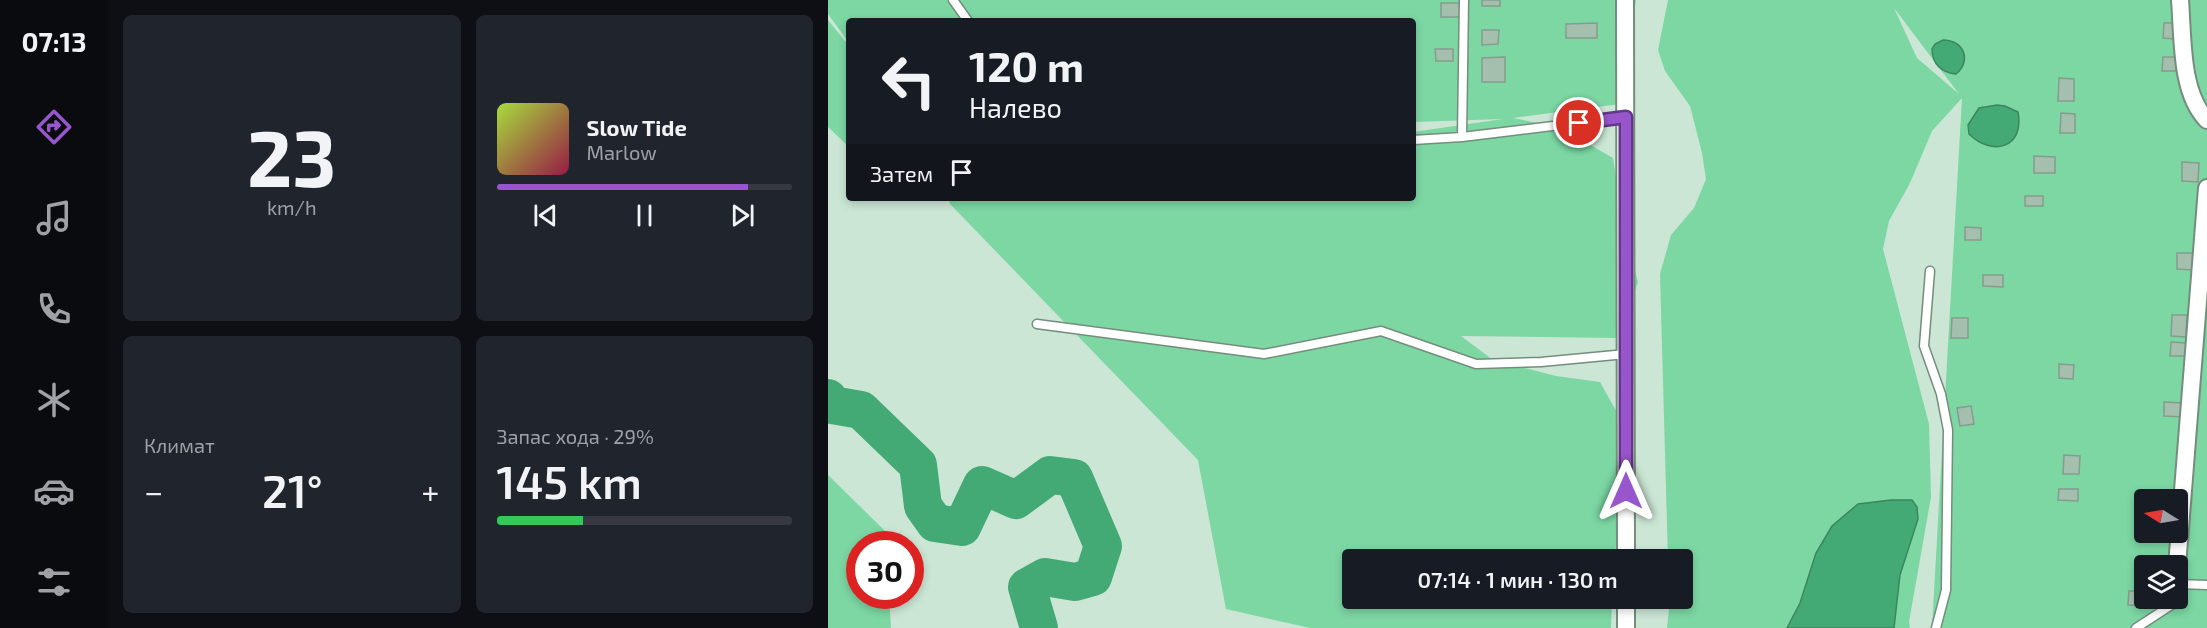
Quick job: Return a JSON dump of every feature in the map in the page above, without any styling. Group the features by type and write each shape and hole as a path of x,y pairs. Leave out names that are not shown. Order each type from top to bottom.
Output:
{"street":[{"path":"1625,0 1626,549"},
{"path":"2180,0 2187,81 2200,114 2207,120"},
{"path":"2178,555 2207,188"},
{"path":"1626,609 1626,628"}],"lane":[{"path":"953,0 966,18"},
{"path":"1461,137 1464,0"},
{"path":"1416,140 1461,137 1626,117"},
{"path":"1930,271 1924,346 1941,394 1948,430 1946,590 1936,628"},
{"path":"1037,324 1264,354 1381,331 1476,364 1541,362 1626,354"},
{"path":"2188,584 2207,585"},
{"path":"2136,628 2165,609"}],"shaded area":[{"path":"828,0 1636,0 1620,104 1513,118 1559,127 1613,158 1625,238 1638,282 1618,338 1461,336 1493,360 1556,376 1600,382 1619,416 1621,466 1616,549 1342,549 1342,609 1612,609 1611,628 1310,628 1226,609 1198,460 950,204 950,201 1416,201 1416,132 1503,119 1416,122 1416,18 846,18 846,39 828,14"},
{"path":"1668,0 2207,0 2207,628 1932,628 1962,98 1932,131 1910,183 1889,221 1883,249 1929,424 1931,497 1909,622 1910,628 1894,628 1900,575 1918,519 1816,553 1800,603 1787,628 1667,628 1669,609 1693,609 1693,549 1668,549 1660,274 1671,235 1694,208 1706,179 1690,106 1665,71 1658,50","holes":["1894,8 1959,94 1917,58"]},
{"path":"828,20 846,42 846,144 828,127"},
{"path":"1943,40 1956,43 1963,52 1964,63 1956,74 1942,70 1932,54 1935,44"},
{"path":"1997,105 2018,112 2019,124 2017,134 2012,141 1996,147 1978,141 1969,134 1968,125 1979,108"},
{"path":"828,475 885,531 846,531 846,609 890,609 891,628 828,628"},
{"path":"1912,500 1917,507 1918,519 1900,575 1894,628 1787,628 1800,603 1816,553 1832,526 1858,504"}],"building":[{"path":"1482,0 1500,0 1500,6 1482,6"},
{"path":"1441,3 1460,3 1460,17 1441,17"},
{"path":"1597,23 1597,38 1566,38 1566,24"},
{"path":"2164,23 2174,23 2174,39 2163,38"},
{"path":"1482,30 1499,30 1498,44 1482,45"},
{"path":"1435,49 1453,49 1453,61 1436,61"},
{"path":"1505,57 1505,82 1482,82 1482,58"},
{"path":"2163,57 2176,57 2176,71 2162,71"},
{"path":"2059,78 2074,79 2074,101 2058,101"},
{"path":"2061,113 2075,114 2075,133 2060,133"},
{"path":"2034,156 2055,157 2055,173 2034,173"},
{"path":"2182,162 2199,163 2198,182 2182,181"},
{"path":"2025,196 2043,196 2043,206 2025,206"},
{"path":"1965,227 1981,228 1981,240 1965,240"},
{"path":"2177,253 2194,253 2193,270 2177,269"},
{"path":"1983,275 2003,275 2003,287 1983,286"},
{"path":"2172,315 2187,315 2186,337 2171,336"},
{"path":"1952,318 1968,318 1968,338 1951,338"},
{"path":"2171,342 2186,343 2186,356 2170,356"},
{"path":"2059,364 2074,365 2073,379 2059,378"},
{"path":"2164,402 2184,403 2184,417 2164,416"},
{"path":"1971,406 1974,424 1960,426 1957,408"},
{"path":"2064,455 2080,456 2079,474 2063,474"},
{"path":"2059,489 2078,489 2078,501 2058,500"},
{"path":"2129,591 2134,591 2134,605 2128,605"}],"waterway":[{"path":"828,398 832,405 861,410 918,465 923,506 935,523 962,527 982,485 1016,500 1050,475 1074,478 1103,546 1093,577 1075,582 1045,577 1027,587 1039,628"}],"route":[{"path":"1579,123 1626,117 1626,491"}]}
